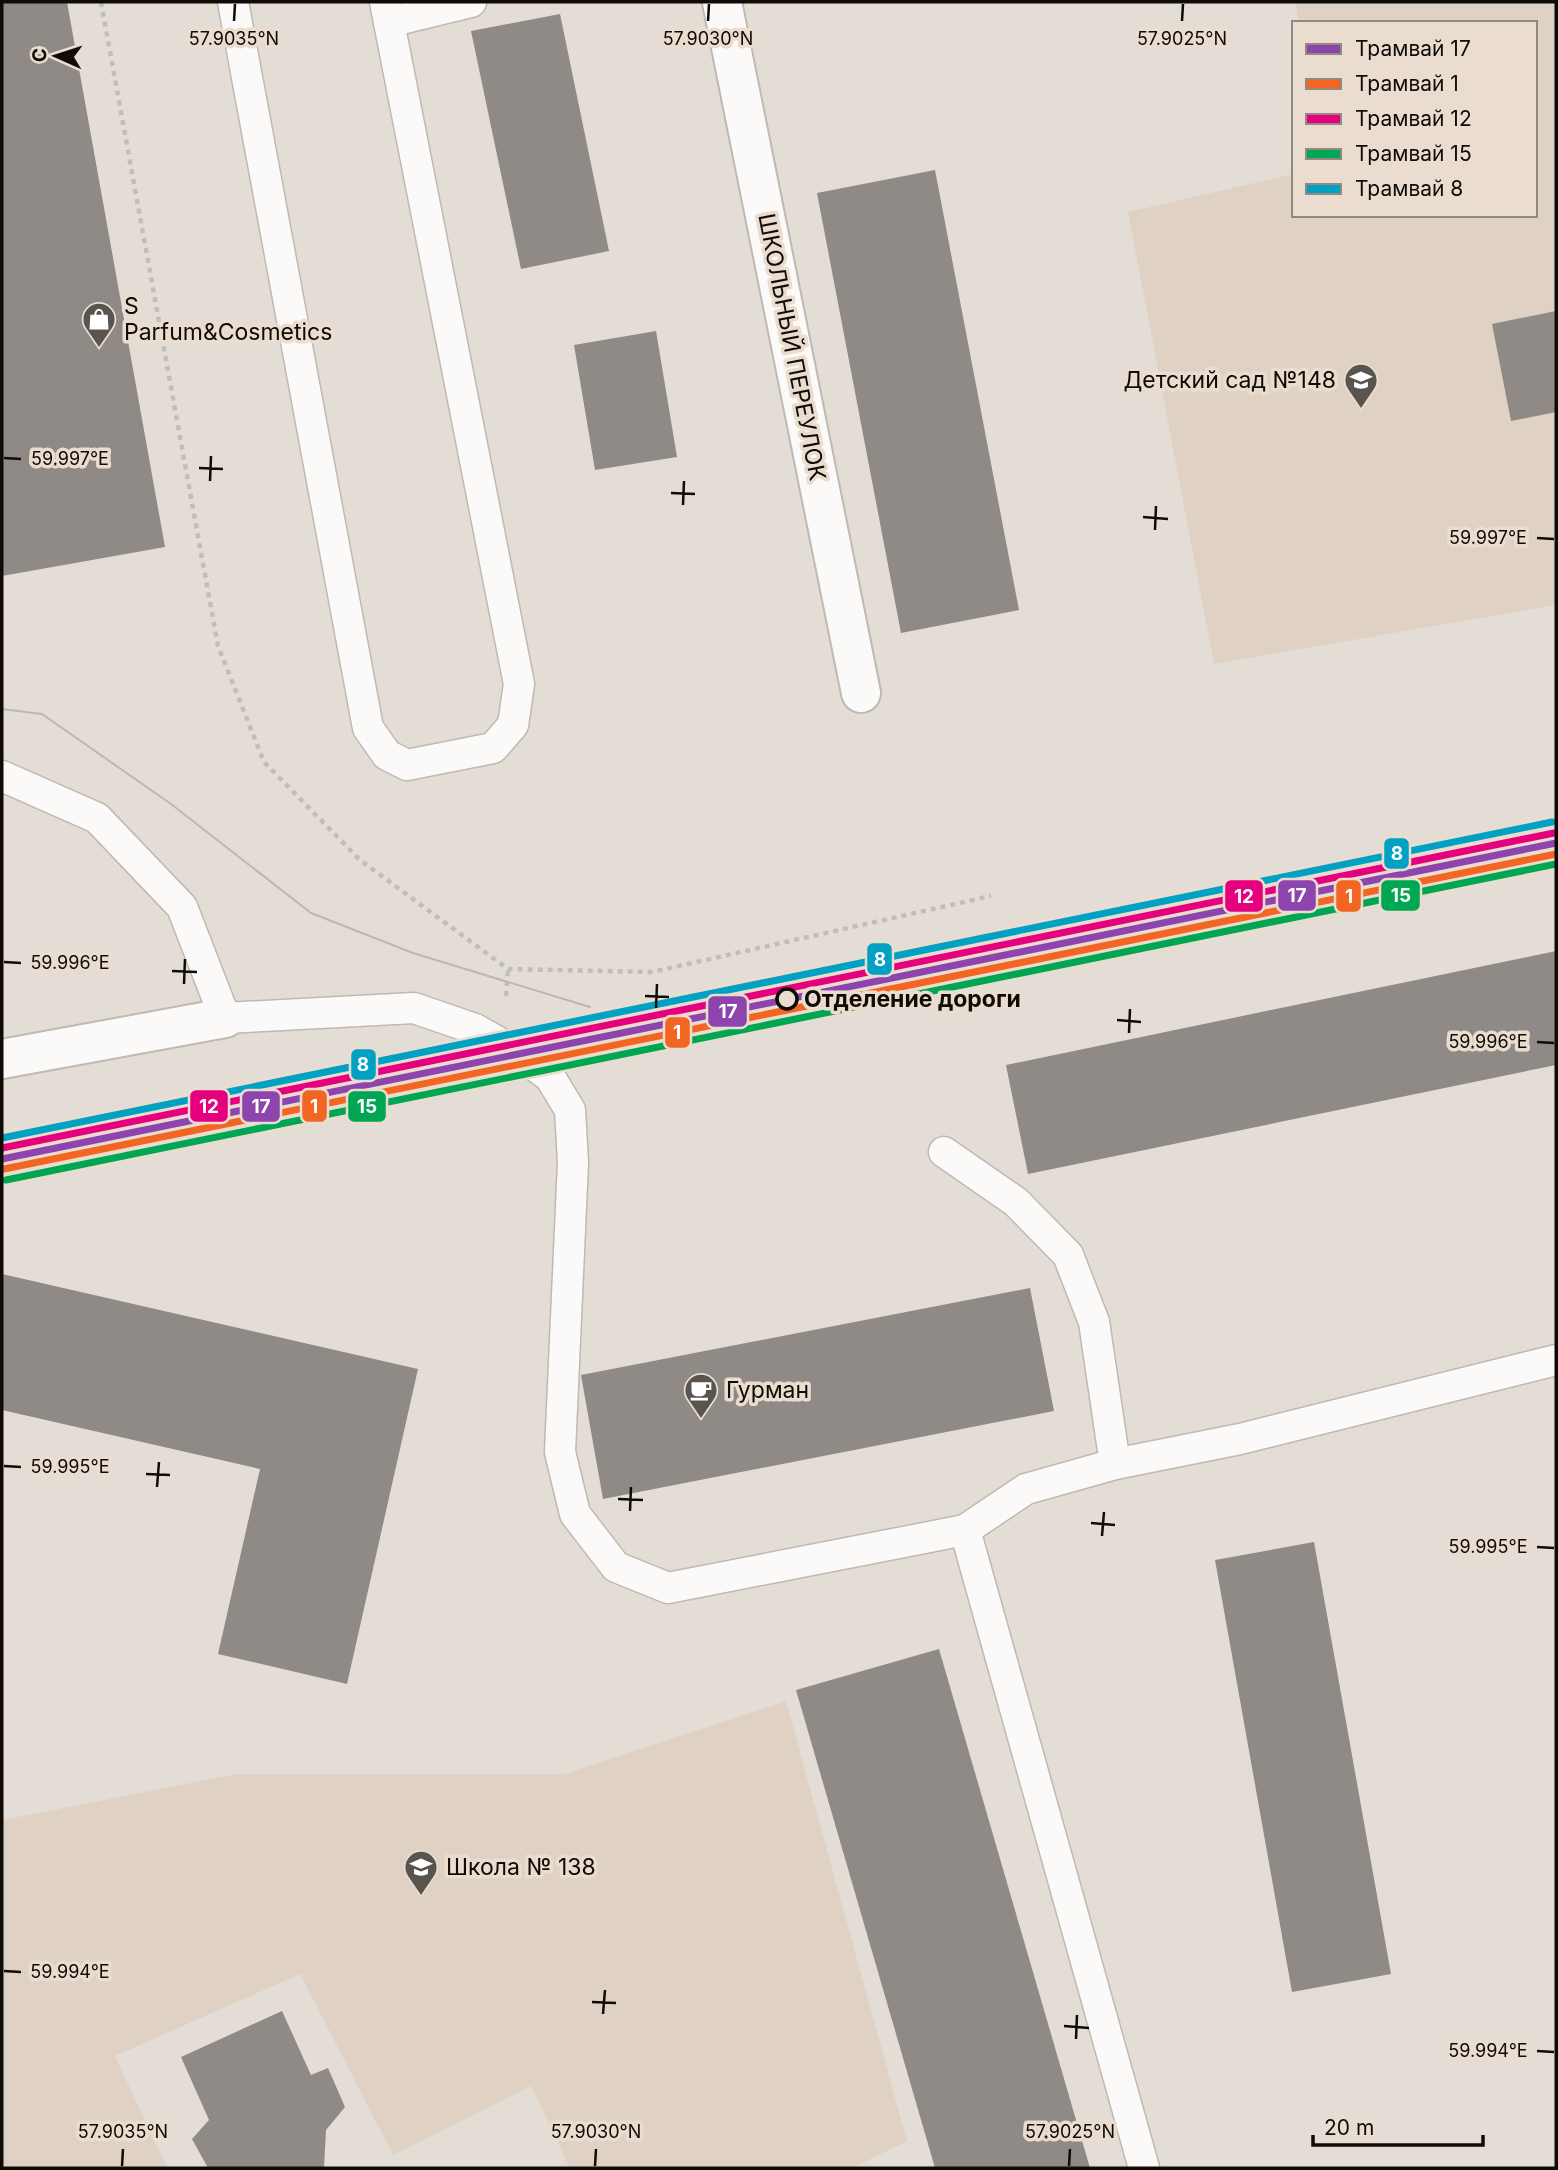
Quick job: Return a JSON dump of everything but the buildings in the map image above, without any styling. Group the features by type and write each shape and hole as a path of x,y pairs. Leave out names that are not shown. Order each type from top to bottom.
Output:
{"street":[{"name":"ШКОЛЬНЫЙ ПЕРЕУЛОК","path":"722,2 861,693"},
{"path":"2,1059 225,1018"}],"lane":[{"path":"233,2 368,728 387,755 407,765 493,748 513,725 519,684 386,12 471,2"},
{"path":"2,776 97,818 182,907 225,1018 414,1008 475,1029 521,1055 550,1077 570,1110 573,1162 560,1452 575,1514 615,1567 668,1588 965,1530 1026,1489 1115,1464 1240,1439 1556,1360"},
{"path":"944,1152 1016,1202 1068,1255 1094,1322 1115,1464"},
{"path":"965,1530 1144,2168"}],"path":[{"path":"101,2 219,646 264,762 360,860 508,969 652,972 991,896"}],"shaded area":[{"name":"Детский сад №148","path":"1295,2 1556,2 1556,605 1214,664 1128,212 1292,174 1292,217 1537,217 1537,21 1299,21"},
{"name":"Школа № 138","path":"786,1701 907,2141 852,2168 570,2168 531,2086 393,2155 300,1974 115,2056 167,2168 2,2168 2,1820 237,1774 565,1774"}],"tram line":[{"path":"2,709 42,714 171,804 311,913 413,953 590,1007"},
{"name":"8","path":"2,1138 1552,822"},
{"name":"12","path":"2,1148 1554,833"},
{"name":"17","path":"2,1159 1556,843"},
{"name":"1","path":"4,1169 1556,854"},
{"name":"15","path":"6,1180 1556,864"}],"place":[{"name":"S Parfum&Cosmetics","path":"99,349"},
{"name":"Детский сад №148","path":"1361,410"},
{"name":"Отделение дороги","path":"787,999"},
{"name":"Гурман","path":"701,1420"},
{"name":"Школа № 138","path":"421,1897"}]}
